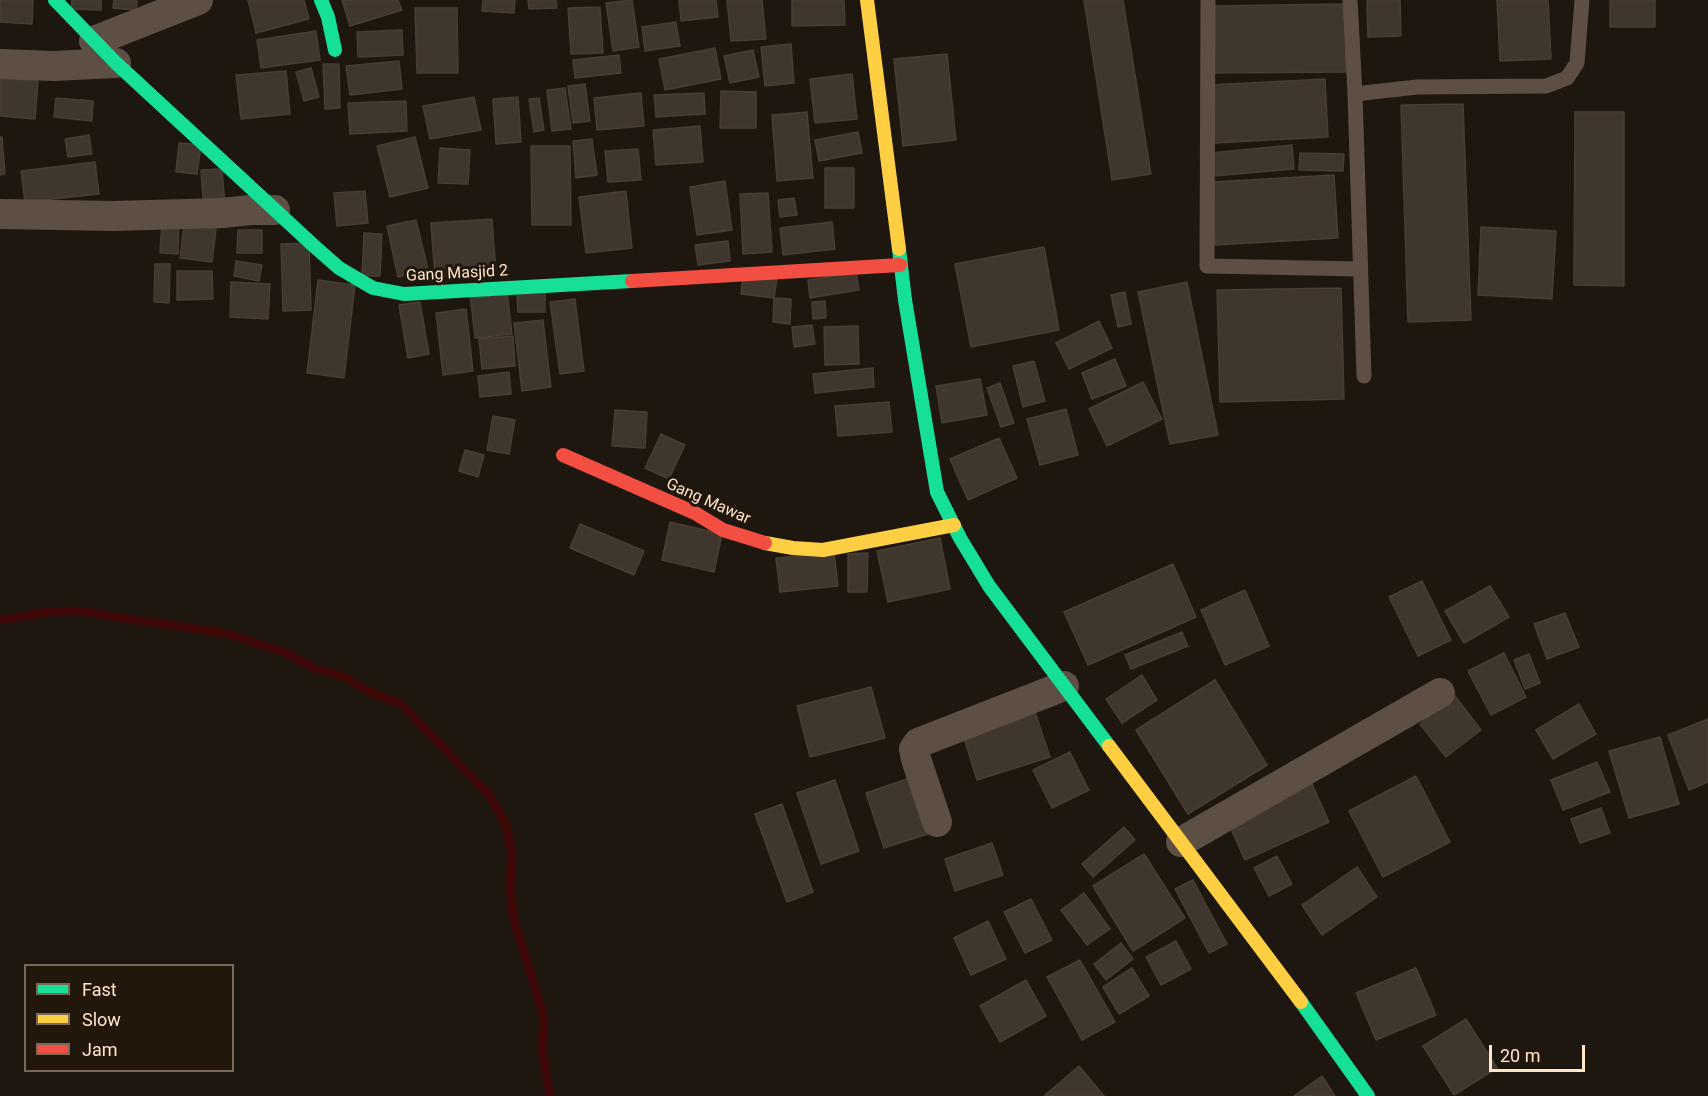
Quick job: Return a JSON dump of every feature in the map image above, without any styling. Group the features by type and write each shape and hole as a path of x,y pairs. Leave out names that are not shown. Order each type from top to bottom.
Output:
{"street":[{"name":"Gang Masjid 2","path":"54,0 116,63 339,268 373,288 404,294 900,265"},
{"path":"94,41 198,0"},
{"path":"321,0 328,17 335,50"},
{"path":"867,0 904,300 938,492 989,586 1368,1096"},
{"path":"0,64 54,66 116,63"},
{"path":"0,214 113,216 275,210"},
{"name":"Gang Mawar","path":"562,455 695,513 723,530 793,548 823,550 954,525"},
{"path":"937,822 916,759 914,748 918,743 1064,686"},
{"path":"1181,842 1440,693"}],"lane":[{"path":"1208,0 1207,266 1360,269"},
{"path":"1350,0 1364,376"},
{"path":"1355,94 1417,87 1546,86 1568,78 1577,63 1582,0"}],"building":[{"path":"0,0 33,0 32,24 0,22"},
{"path":"72,0 101,0 101,10 71,9"},
{"path":"114,0 137,0 136,10 113,8"},
{"path":"248,0 304,0 309,19 256,33"},
{"path":"342,0 398,0 402,10 350,26"},
{"path":"483,0 515,0 514,13 482,11"},
{"path":"528,0 556,0 557,8 529,9"},
{"path":"632,0 639,47 613,51 606,3"},
{"path":"679,0 716,0 718,17 681,21"},
{"path":"727,0 762,0 766,39 731,41"},
{"path":"792,0 844,0 845,25 792,26"},
{"path":"1084,0 1123,0 1151,174 1112,180"},
{"path":"1367,0 1400,0 1401,36 1368,37"},
{"path":"1497,0 1548,0 1551,59 1500,61"},
{"path":"1610,0 1655,0 1655,27 1610,27"},
{"path":"1345,4 1346,72 1211,73 1210,6"},
{"path":"600,7 603,53 571,54 568,8"},
{"path":"415,8 457,8 458,73 417,73"},
{"path":"676,22 680,46 645,51 642,27"},
{"path":"402,30 403,55 358,57 357,32"},
{"path":"316,31 320,60 261,68 257,40"},
{"path":"791,44 794,83 765,86 761,47"},
{"path":"715,48 721,79 665,90 659,59"},
{"path":"753,50 759,77 730,83 724,56"},
{"path":"947,54 956,140 903,146 894,59"},
{"path":"619,55 621,73 575,78 573,60"},
{"path":"399,61 402,89 350,95 346,66"},
{"path":"323,64 339,64 340,108 325,109"},
{"path":"311,68 319,97 304,101 296,72"},
{"path":"286,71 290,114 241,119 236,75"},
{"path":"852,74 857,119 815,123 810,79"},
{"path":"0,78 38,81 35,119 0,116"},
{"path":"1325,79 1328,137 1214,143 1210,85"},
{"path":"585,84 590,121 573,123 568,86"},
{"path":"565,88 571,129 552,131 547,90"},
{"path":"721,91 756,92 756,128 720,128"},
{"path":"641,93 644,126 597,130 594,98"},
{"path":"704,93 705,114 656,117 654,95"},
{"path":"474,97 481,130 430,139 423,106"},
{"path":"518,97 521,142 496,144 493,99"},
{"path":"56,98 93,101 92,121 54,117"},
{"path":"539,98 544,130 534,132 529,99"},
{"path":"406,101 407,131 350,134 348,103"},
{"path":"1463,104 1471,320 1408,322 1401,105"},
{"path":"807,112 813,178 777,181 772,115"},
{"path":"1575,112 1624,112 1624,286 1574,285"},
{"path":"700,126 703,162 656,165 653,130"},
{"path":"858,132 862,153 819,161 815,140"},
{"path":"89,135 92,154 68,157 65,139"},
{"path":"0,137 2,137 5,174 0,175"},
{"path":"415,137 428,188 390,197 377,146"},
{"path":"592,139 597,175 576,178 573,141"},
{"path":"179,143 201,145 197,174 176,172"},
{"path":"1292,145 1294,169 1213,176 1211,153"},
{"path":"531,146 570,146 571,225 532,225"},
{"path":"440,148 470,150 468,184 438,183"},
{"path":"638,149 641,180 608,182 605,151"},
{"path":"1300,153 1344,154 1343,171 1299,170"},
{"path":"95,162 99,194 25,202 21,171"},
{"path":"825,168 854,168 854,208 825,208"},
{"path":"222,169 225,207 204,209 201,170"},
{"path":"1334,175 1338,238 1215,245 1212,182"},
{"path":"725,181 732,230 697,235 690,187"},
{"path":"365,191 368,223 337,226 334,193"},
{"path":"626,191 632,248 586,253 579,197"},
{"path":"768,193 772,252 743,254 740,194"},
{"path":"794,198 797,215 780,217 778,200"},
{"path":"492,219 496,274 435,278 431,223"},
{"path":"162,220 179,220 178,254 160,253"},
{"path":"416,220 428,270 398,277 387,226"},
{"path":"832,222 835,249 783,255 780,228"},
{"path":"184,225 216,229 212,262 180,258"},
{"path":"1481,227 1556,231 1552,299 1478,295"},
{"path":"238,230 262,230 262,253 237,253"},
{"path":"364,233 382,234 380,276 362,276"},
{"path":"728,241 730,261 698,265 695,245"},
{"path":"309,243 311,310 283,311 281,244"},
{"path":"1044,247 1059,330 971,347 955,264"},
{"path":"236,261 262,265 259,281 234,276"},
{"path":"155,264 170,264 169,303 154,302"},
{"path":"177,271 212,271 213,299 177,300"},
{"path":"856,272 859,290 810,298 808,280"},
{"path":"743,275 777,279 774,298 741,294"},
{"path":"318,280 355,285 344,378 307,373"},
{"path":"231,282 270,284 268,319 230,317"},
{"path":"1187,282 1218,435 1170,444 1138,292"},
{"path":"1341,288 1344,399 1220,402 1217,290"},
{"path":"507,290 512,334 475,338 470,293"},
{"path":"545,290 545,312 518,312 517,291"},
{"path":"1125,292 1131,324 1118,327 1111,295"},
{"path":"774,298 791,299 790,324 773,322"},
{"path":"575,299 584,371 560,374 550,302"},
{"path":"825,301 826,318 813,319 812,302"},
{"path":"420,302 429,354 408,358 399,305"},
{"path":"466,309 473,371 443,375 436,313"},
{"path":"543,320 551,387 522,391 514,323"},
{"path":"1099,321 1112,348 1069,369 1056,343"},
{"path":"812,325 815,344 794,347 792,327"},
{"path":"858,326 859,364 825,365 824,327"},
{"path":"513,336 515,366 482,369 479,339"},
{"path":"1115,359 1126,386 1092,399 1082,373"},
{"path":"1034,361 1045,401 1023,407 1013,366"},
{"path":"873,368 874,387 815,393 813,374"},
{"path":"509,372 511,394 480,397 478,376"},
{"path":"980,379 987,415 942,423 936,386"},
{"path":"1143,382 1162,419 1107,446 1089,409"},
{"path":"1000,383 1014,423 1001,427 987,388"},
{"path":"889,402 892,432 838,436 835,406"},
{"path":"1066,409 1078,455 1040,465 1027,419"},
{"path":"615,410 647,412 645,448 612,446"},
{"path":"493,416 515,420 509,454 487,450"},
{"path":"661,434 685,445 669,479 645,468"},
{"path":"999,438 1017,478 968,500 950,459"},
{"path":"465,450 484,455 478,477 459,471"},
{"path":"670,522 722,534 714,572 662,560"},
{"path":"580,524 644,551 634,575 570,548"},
{"path":"940,538 950,589 888,602 877,551"},
{"path":"834,553 838,586 780,592 776,558"},
{"path":"868,553 867,592 848,592 848,554"},
{"path":"1173,564 1196,617 1088,665 1064,612"},
{"path":"1422,581 1451,640 1418,656 1389,597"},
{"path":"1490,586 1509,617 1464,643 1445,611"},
{"path":"1245,590 1269,646 1225,665 1201,610"},
{"path":"1565,613 1579,647 1547,659 1534,624"},
{"path":"1182,632 1188,646 1131,669 1125,655"},
{"path":"1504,653 1526,697 1491,715 1468,671"},
{"path":"1529,654 1540,683 1525,689 1514,660"},
{"path":"1142,675 1157,700 1122,723 1106,699"},
{"path":"1215,680 1267,765 1188,814 1136,730"},
{"path":"871,687 885,738 810,757 797,706"},
{"path":"1455,696 1481,730 1446,757 1420,724"},
{"path":"1579,704 1596,734 1553,759 1536,730"},
{"path":"1033,706 1050,757 977,780 961,728"},
{"path":"1708,719 1708,782 1689,790 1668,735"},
{"path":"1660,737 1679,804 1629,818 1609,751"},
{"path":"1070,752 1089,790 1052,808 1033,770"},
{"path":"1597,762 1610,792 1563,810 1551,780"},
{"path":"916,776 934,832 884,848 866,793"},
{"path":"1416,776 1450,842 1383,877 1349,811"},
{"path":"835,780 859,851 821,864 797,793"},
{"path":"1312,784 1329,822 1245,860 1228,822"},
{"path":"782,804 813,892 787,902 755,814"},
{"path":"1601,808 1610,833 1580,843 1571,819"},
{"path":"1124,827 1135,840 1093,877 1082,864"},
{"path":"992,843 1003,875 955,891 945,859"},
{"path":"1144,854 1185,918 1133,951 1093,886"},
{"path":"1277,856 1292,884 1269,896 1254,868"},
{"path":"1357,867 1377,897 1322,935 1302,905"},
{"path":"1193,880 1227,944 1209,953 1175,889"},
{"path":"1084,893 1110,929 1087,945 1061,910"},
{"path":"1031,899 1052,940 1025,953 1004,912"},
{"path":"988,921 1006,959 971,975 954,938"},
{"path":"1176,941 1191,969 1161,985 1146,957"},
{"path":"1121,943 1133,959 1106,980 1094,964"},
{"path":"1080,960 1115,1022 1082,1040 1047,977"},
{"path":"1132,968 1149,996 1119,1014 1103,987"},
{"path":"1416,968 1436,1015 1376,1040 1356,993"},
{"path":"1026,980 1046,1016 1000,1042 980,1006"},
{"path":"1466,1019 1497,1068 1454,1095 1423,1046"},
{"path":"1079,1066 1104,1096 1044,1096"},
{"path":"1322,1076 1335,1096 1294,1096"}],"waterway":[{"path":"0,620 48,612 78,611 229,634 286,653 314,668 345,677 370,692 401,704 490,796 506,825 512,854 510,885 513,916 544,1018 542,1048 550,1096"}],"traffic: fast":[{"path":"55,0 116,63 314,246 339,268 373,288 404,294 632,281"},
{"path":"321,0 328,17 335,50"},
{"path":"899,249 905,300 937,492 960,538 989,586 1109,746"},
{"path":"1301,1002 1368,1096"}],"traffic: slow":[{"path":"867,0 899,249"},
{"path":"765,543 823,550 954,525"},
{"path":"1109,746 1301,1002"}],"traffic: jam":[{"path":"632,281 900,265"},
{"path":"563,455 695,513 723,530 765,543"}]}
